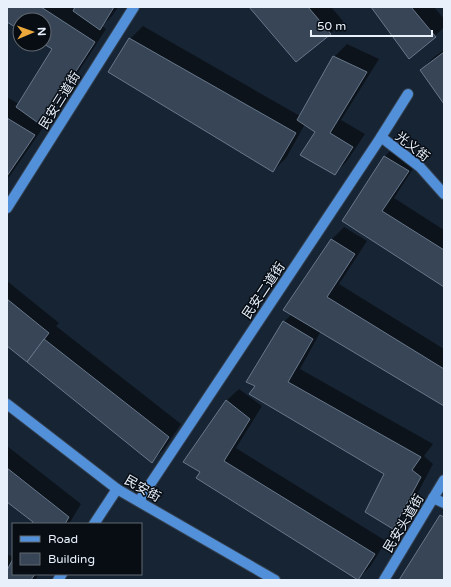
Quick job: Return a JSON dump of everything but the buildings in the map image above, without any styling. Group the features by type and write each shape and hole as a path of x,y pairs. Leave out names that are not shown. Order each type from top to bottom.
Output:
{"street":[{"name":"民安三道街","path":"7,208 134,7"},
{"name":"民安二道街","path":"139,500 381,137 408,94"},
{"name":"光义街","path":"381,137 420,167 444,194"},
{"name":"民安街","path":"7,404 117,488 275,580"},
{"name":"民安头道街","path":"384,580 444,480"},
{"path":"95,523 117,488"},
{"path":"433,498 444,504"}]}
